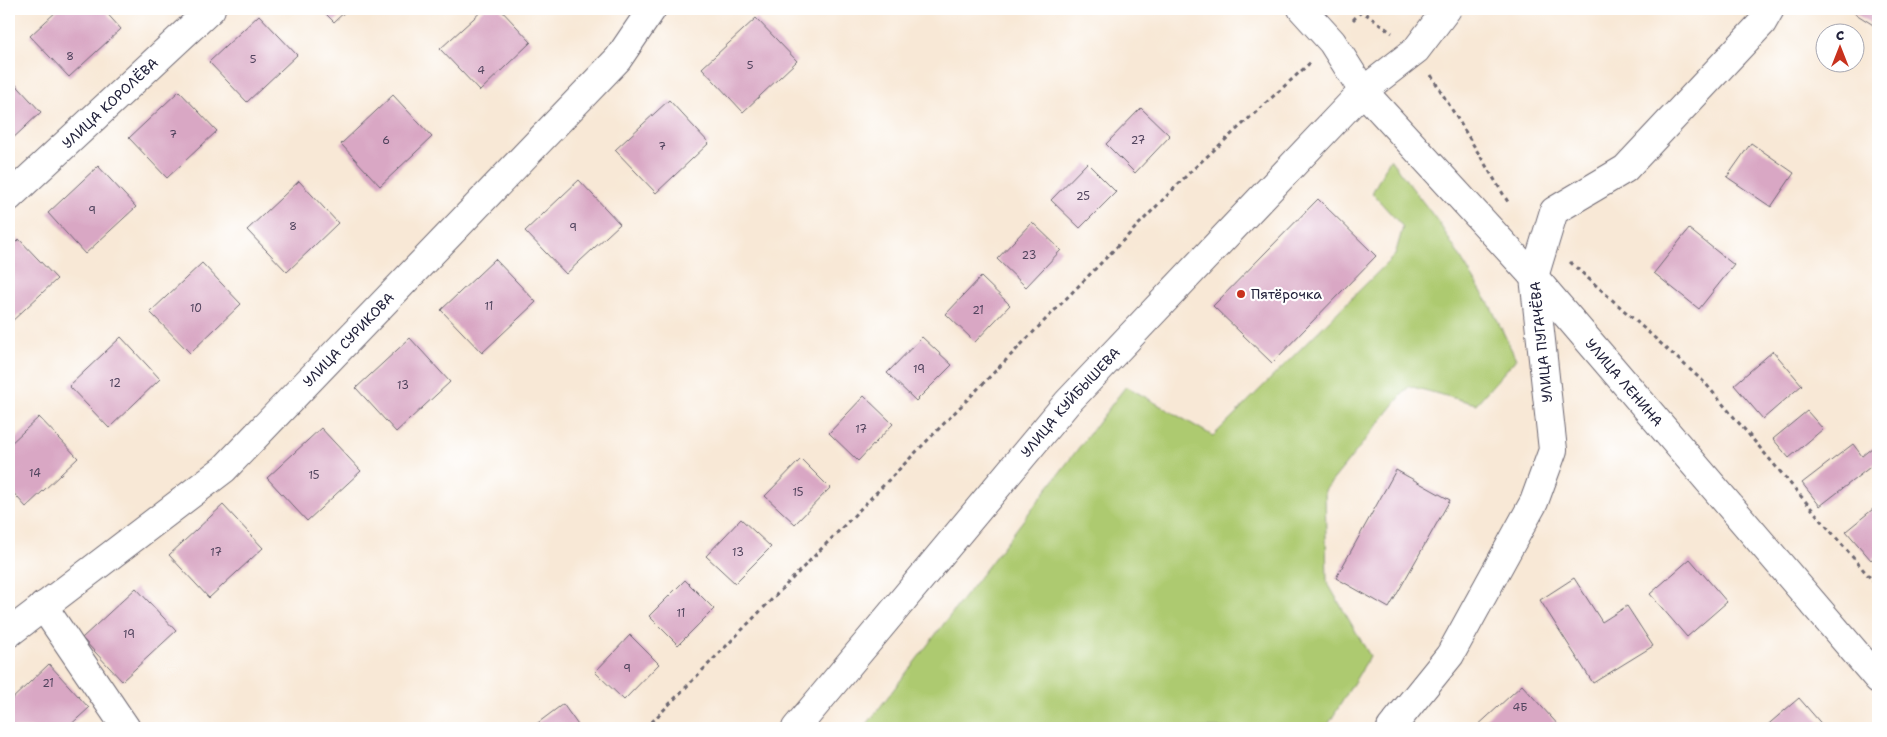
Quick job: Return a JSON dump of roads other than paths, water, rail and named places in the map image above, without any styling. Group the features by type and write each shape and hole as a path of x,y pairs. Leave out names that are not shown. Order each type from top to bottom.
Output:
{"street":[{"name":"УЛИЦА КОРОЛЁВА","path":"9,197 211,9"},
{"name":"УЛИЦА СУРИКОВА","path":"9,633 224,469 618,59 652,9"},
{"name":"УЛИЦА ЛЕНИНА","path":"1302,9 1332,42 1364,91 1534,277 1878,679"},
{"path":"1364,91 1416,50 1448,9"},
{"name":"УЛИЦА ПУГАЧЁВА","path":"1396,726 1450,655 1534,502 1553,450 1534,277 1554,211 1625,169 1762,23 1770,9"},
{"name":"УЛИЦА КУЙБЫШЕВА","path":"796,728 1067,403 1364,91"},
{"path":"43,606 126,728"}],"place":[{"name":"Пятёрочка","path":"1241,294"}]}
